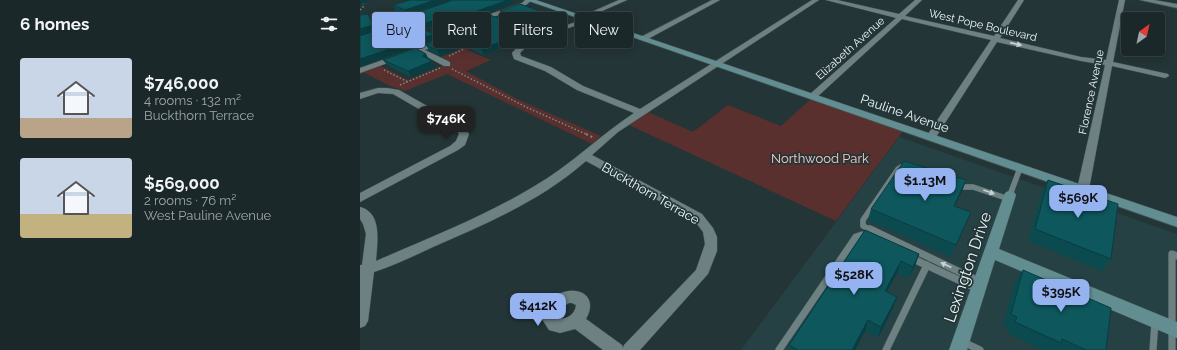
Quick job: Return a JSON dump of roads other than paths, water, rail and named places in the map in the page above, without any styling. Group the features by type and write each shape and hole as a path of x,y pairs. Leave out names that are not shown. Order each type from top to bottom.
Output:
{"street":[{"path":"360,71 442,41 447,32 524,4 529,0 575,16"},
{"path":"596,12 624,0"},
{"path":"642,38 717,0"},
{"path":"364,270 452,234 502,211 570,169 615,130 816,0"},
{"name":"West Pope Boulevard","path":"829,0 998,37 1081,59 1109,63 1165,76"},
{"name":"West Pope Boulevard","path":"847,0 903,15"},
{"name":"Elizabeth Avenue","path":"813,96 920,0"},
{"path":"932,136 1021,0"},
{"name":"Florence Avenue","path":"1083,189 1122,0"},
{"path":"1143,0 1177,6"},
{"path":"424,12 434,9"},
{"path":"492,16 499,19"},
{"path":"575,24 518,49 516,53 517,57 548,69 580,88 641,113"},
{"name":"Pauline Avenue","path":"633,35 932,136 1177,222"},
{"path":"418,50 447,64"},
{"path":"360,96 379,90 391,90 461,129 464,134 461,143 454,148 360,198"},
{"name":"Buckthorn Terrace","path":"585,156 698,217 708,227 712,241 708,259 701,274 630,350"},
{"name":"Lexington Drive","path":"959,345 1010,197"},
{"path":"360,211 366,216 371,226 372,234 364,270 360,321"},
{"path":"991,252 1174,328"},
{"path":"576,321 616,350"}],"lane":[{"path":"910,170 901,167 898,169 863,220 863,226 980,285"},
{"path":"951,186 973,187 1010,197 1020,168"},
{"path":"779,350 856,237 862,235 873,240"},
{"path":"1172,350 1174,328 1172,254 1177,256"},
{"path":"907,256 980,285"},
{"path":"886,350 927,265"},
{"path":"1153,350 1155,321"},
{"path":"959,345 980,350"}],"park label":[{"name":"Northwood Park","path":"820,158"}]}
